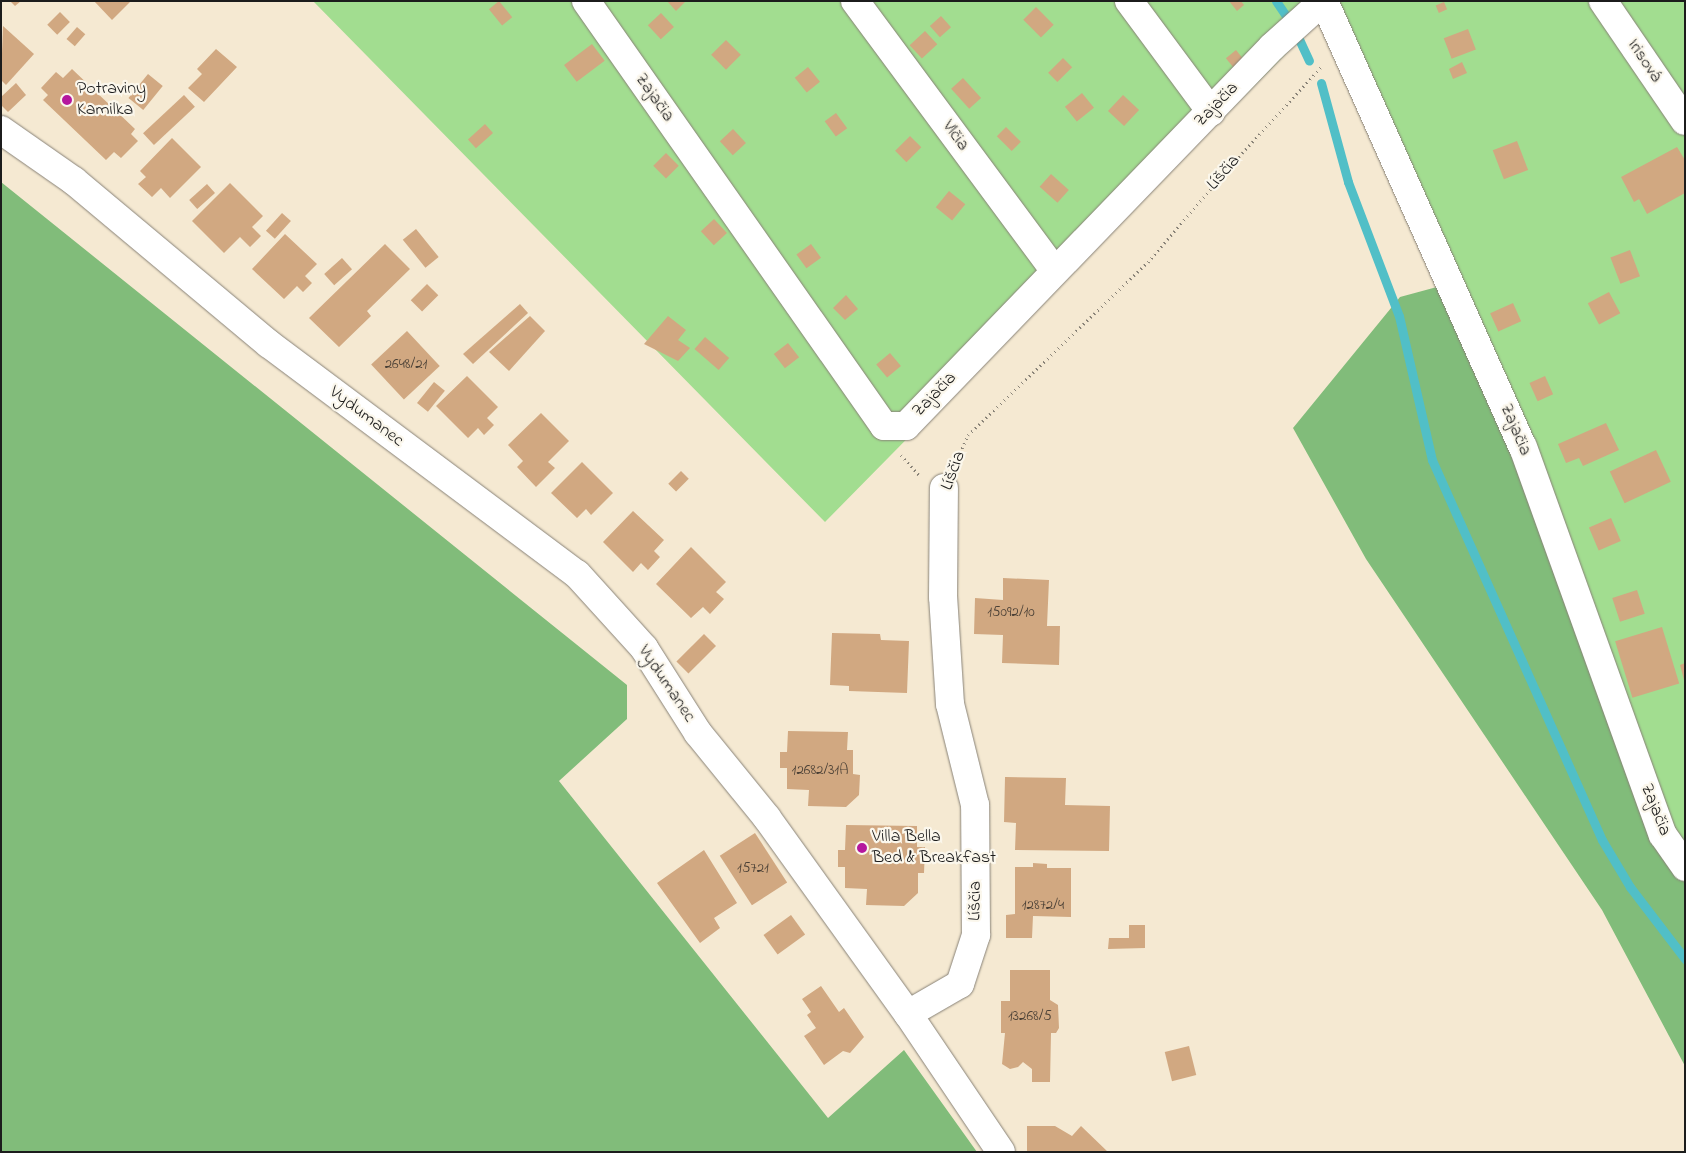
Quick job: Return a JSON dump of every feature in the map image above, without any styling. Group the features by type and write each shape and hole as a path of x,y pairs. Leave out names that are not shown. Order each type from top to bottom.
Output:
{"street":[{"name":"Zajačia","path":"586,1 884,426 906,426 1054,270 1211,112 1272,47 1323,1 1523,447 1663,835 1685,867"},
{"name":"Vlčia","path":"855,1 1054,270"},
{"path":"1129,1 1211,112"},
{"name":"Irisová","path":"1603,1 1685,121"},
{"name":"Vydumanec","path":"1,130 89,193 269,344 577,574 644,648 698,733 767,818 908,1014"},
{"name":"Líščia","path":"908,1014 960,984 976,935 975,805 950,704 943,607 944,488"},
{"path":"908,1014 1001,1152"}],"path":[{"name":"Líščia","path":"944,488 968,435 1148,262 1232,164 1343,44"},
{"path":"884,426 901,456 916,472 930,483 944,488"}],"green space":[{"path":"313,1 1685,1 1685,865 1329,10 825,522"},
{"path":"1,182 627,685 627,719 559,781 828,1118 904,1050 977,1152 1,1152"},
{"path":"1448,284 1685,865 1685,1066 1602,910 1366,559 1293,428 1400,297"}],"building":[{"path":"10,1 21,1 15,6"},
{"path":"94,1 131,1 112,20"},
{"path":"499,1 512,17 502,26 489,9"},
{"path":"667,1 686,1 676,11"},
{"path":"1229,1 1241,1 1244,5 1237,11"},
{"path":"1444,2 1447,9 1439,13 1436,6"},
{"path":"1036,7 1054,25 1041,37 1023,20"},
{"path":"60,12 70,22 57,35 47,25"},
{"path":"661,13 674,27 661,39 648,25"},
{"path":"941,16 951,27 940,37 930,26"},
{"path":"3,26 34,54 6,85 1,80"},
{"path":"77,27 85,34 75,46 67,39"},
{"path":"1468,29 1476,50 1452,59 1444,38"},
{"path":"925,31 937,44 922,58 910,45"},
{"path":"726,40 741,55 726,70 711,55"},
{"path":"592,44 605,61 577,82 564,65"},
{"path":"216,49 237,67 204,102 188,88 202,74 197,69"},
{"path":"1236,50 1245,61 1235,69 1226,58"},
{"path":"1063,58 1072,67 1057,82 1048,73"},
{"path":"1462,62 1467,73 1453,79 1449,69"},
{"path":"808,67 820,82 807,92 795,78"},
{"path":"72,69 135,129 131,134 138,141 121,158 114,152 106,160 43,100 48,95 41,88 56,72 63,78"},
{"path":"148,74 163,86 143,110 128,98"},
{"path":"963,78 981,98 969,109 951,89"},
{"path":"16,83 26,95 8,112 1,105 1,97"},
{"path":"1082,93 1094,108 1077,122 1065,107"},
{"path":"184,95 195,107 154,145 143,133"},
{"path":"1123,95 1139,110 1124,126 1108,111"},
{"path":"836,113 847,128 836,137 825,121"},
{"path":"485,124 493,133 476,148 468,139"},
{"path":"1006,127 1021,142 1012,151 997,136"},
{"path":"733,129 746,143 733,155 720,141"},
{"path":"910,136 921,147 906,162 895,151"},
{"path":"172,138 201,167 170,198 161,188 152,197 138,184 146,177 140,171"},
{"path":"1517,141 1528,170 1504,179 1493,150"},
{"path":"1677,147 1685,160 1685,193 1647,214 1639,199 1634,202 1621,177"},
{"path":"666,153 679,166 666,178 653,166"},
{"path":"1051,174 1069,190 1057,203 1040,187"},
{"path":"230,183 263,216 252,227 261,236 250,247 240,237 224,253 192,221"},
{"path":"207,184 215,193 197,209 189,200"},
{"path":"949,191 965,204 952,221 936,207"},
{"path":"282,213 291,221 275,239 266,231"},
{"path":"714,219 727,233 714,245 701,231"},
{"path":"416,229 439,257 425,268 403,240"},
{"path":"285,234 317,264 305,276 312,283 303,292 297,286 284,299 252,269"},
{"path":"385,244 410,269 367,311 371,316 339,347 309,318"},
{"path":"811,244 821,258 806,268 796,255"},
{"path":"1630,250 1640,276 1620,284 1610,258"},
{"path":"342,258 352,269 334,285 324,274"},
{"path":"427,284 438,295 422,312 411,300"},
{"path":"1609,292 1620,313 1599,324 1588,303"},
{"path":"846,295 858,309 845,320 833,308"},
{"path":"1513,303 1521,321 1498,331 1490,313"},
{"path":"520,304 528,313 473,364 463,354"},
{"path":"530,316 545,331 509,371 489,352"},
{"path":"668,316 686,330 678,340 690,348 678,361 644,344"},
{"path":"407,331 440,366 404,400 371,364"},
{"path":"705,337 729,358 719,370 695,349"},
{"path":"788,343 799,357 785,368 774,354"},
{"path":"890,353 901,366 887,378 876,365"},
{"path":"467,376 498,407 487,418 494,425 484,435 478,428 468,438 436,406"},
{"path":"1545,376 1553,394 1538,401 1529,383"},
{"path":"434,382 445,391 428,412 417,403"},
{"path":"541,413 569,441 548,462 555,468 536,487 517,467 523,461 508,445"},
{"path":"1606,423 1619,450 1583,466 1579,458 1566,463 1558,444"},
{"path":"1656,450 1671,482 1625,503 1610,472"},
{"path":"582,462 613,493 591,515 586,509 577,518 551,493"},
{"path":"681,471 689,479 676,492 668,484"},
{"path":"633,511 664,540 654,551 660,557 648,570 641,563 633,572 603,542"},
{"path":"1611,518 1621,541 1599,550 1589,527"},
{"path":"691,547 726,582 716,592 724,599 710,614 703,607 691,618 656,584"},
{"path":"1003,578 1049,580 1047,626 1060,626 1059,665 1002,663 1003,635 974,634 975,598 1003,600"},
{"path":"1637,590 1645,614 1620,622 1612,598"},
{"path":"1662,627 1679,683 1632,698 1615,641"},
{"path":"832,633 880,634 881,640 909,641 907,693 849,691 849,686 830,685"},
{"path":"704,634 716,646 688,674 676,662"},
{"path":"1685,663 1685,680 1684,680 1680,665"},
{"path":"788,731 848,732 847,750 853,750 853,774 860,775 859,795 846,807 808,806 809,790 787,789 787,768 780,768 780,752 787,752"},
{"path":"1005,777 1066,778 1065,805 1110,806 1109,851 1015,850 1016,823 1004,822"},
{"path":"846,825 917,826 917,847 925,847 924,873 918,873 918,893 904,906 866,905 867,889 845,888 845,867 838,867 838,850 845,850"},
{"path":"755,833 787,882 752,905 720,856"},
{"path":"704,850 737,903 714,918 720,928 700,943 657,883"},
{"path":"1033,863 1047,864 1047,868 1071,868 1071,917 1033,916 1032,938 1006,938 1006,915 1015,914 1015,867 1033,867"},
{"path":"791,915 805,934 778,954 763,935"},
{"path":"1129,925 1145,925 1145,948 1108,949 1109,938 1129,938"},
{"path":"1010,970 1050,970 1050,1000 1058,1005 1059,1028 1056,1033 1051,1033 1050,1082 1032,1082 1032,1069 1023,1062 1018,1067 1010,1069 1002,1064 1005,1033 1001,1033 1001,1001 1010,1001"},
{"path":"821,986 839,1012 844,1008 864,1037 850,1053 843,1051 824,1065 804,1036 816,1028 807,1015 811,1012 802,999"},
{"path":"1189,1046 1196,1075 1172,1081 1165,1052"},
{"path":"1027,1126 1055,1126 1072,1136 1081,1126 1108,1152 1027,1151"}],"waterway":[{"path":"1276,1 1289,20"},
{"path":"1298,37 1309,61"},
{"path":"1321,83 1348,182 1399,316 1432,460 1602,840 1630,887 1685,959"}],"place":[{"name":"Potraviny Kamilka","path":"67,100"},
{"name":"Villa Bella Bed & Breakfast","path":"862,848"}]}
